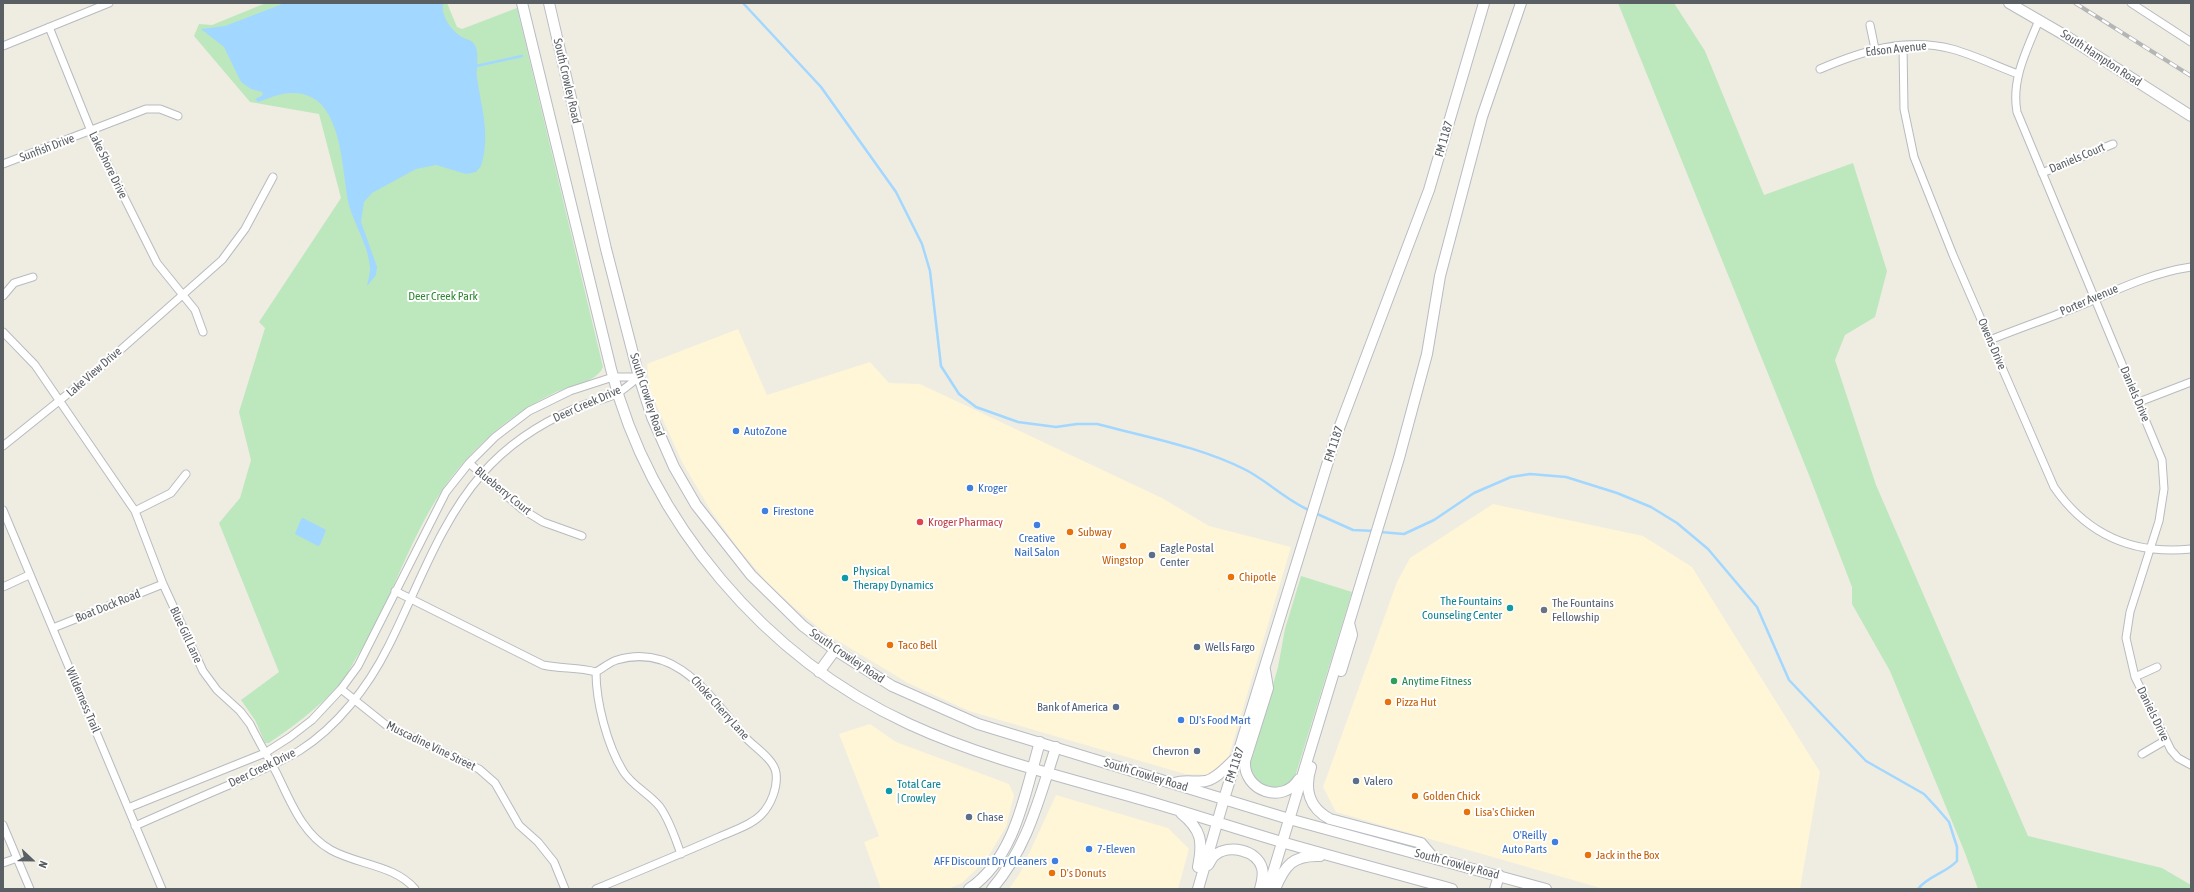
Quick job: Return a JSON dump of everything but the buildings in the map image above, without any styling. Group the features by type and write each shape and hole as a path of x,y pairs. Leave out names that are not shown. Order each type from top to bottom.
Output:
{"main road":[{"name":"South Crowley Road","path":"522,3 613,376 628,427 651,474 674,515 702,557 737,598 783,643 819,672 853,695 909,724 961,745 1032,768 1176,809 1282,842 1452,889"},
{"name":"South Crowley Road","path":"549,3 606,249 639,377 652,417 670,460 696,504 751,576 803,626 835,650 892,686 978,724 1288,819 1432,856 1546,889"},
{"name":"FM 1187","path":"1198,889 1237,756 1265,670 1335,439 1429,190 1484,3"},
{"path":"1268,889 1288,819 1399,458 1427,354 1440,276 1482,117 1521,3"},
{"name":"South Hampton Road","path":"2009,3 2039,20 2191,116"},
{"path":"1348,623 1352,635 1309,774 1309,797 1317,810 1330,819 1421,842 1432,856"},
{"path":"819,672 835,650"},
{"path":"1265,670 1268,688 1245,761 1244,770 1246,776 1250,782 1262,789 1276,793 1283,792 1294,786 1304,769"},
{"path":"969,889 980,882 992,868 1006,846 1017,820 1040,742"},
{"path":"980,882 991,889 1008,870 1021,847 1033,818 1056,747"},
{"path":"1173,784 1182,780 1206,781 1212,778 1237,756"},
{"path":"1176,809 1190,820 1200,838 1202,848 1193,889"},
{"path":"1201,878 1214,855 1228,850 1240,850 1252,855 1260,863 1263,876 1260,889"},
{"path":"1274,889 1284,870 1290,863 1298,858 1308,856 1333,856"},
{"path":"1495,889 1498,875"}],"street":[{"path":"3,46 109,3"},
{"path":"2131,3 2191,42"},
{"name":"Daniels Drive","path":"2039,20 2018,74 2015,100 2017,112 2162,460 2164,489 2159,521 2126,627 2128,652 2135,677 2166,740 2178,758 2191,765"},
{"path":"1870,25 1875,49"},
{"name":"Lake Shore Drive","path":"49,27 91,131 157,263 196,310 203,332"},
{"name":"Edson Avenue","path":"1820,69 1855,54 1875,49 1920,44 1952,49 2018,74"},
{"name":"Owens Drive","path":"1903,46 1904,109 1914,158 1953,255 2040,458 2054,487 2066,505 2094,528 2111,538 2150,549 2191,549"},
{"name":"Sunfish Drive","path":"3,164 146,109 160,109 178,116"},
{"name":"Daniels Court","path":"2042,173 2113,144"},
{"name":"Lake View Drive","path":"3,446 59,402 182,295 226,253 245,229 273,177"},
{"name":"Porter Avenue","path":"1990,340 2096,299 2123,286 2155,275 2191,267"},
{"path":"3,296 14,283 33,277"},
{"name":"Blue Gill Lane","path":"3,332 35,365 135,511 163,584 203,671 217,690 240,710 250,724 302,822 318,841 348,859 394,873 408,880 415,889"},
{"name":"Deer Creek Drive","path":"128,808 265,753 290,737 312,720 341,689 358,666 446,492 469,463 495,437 529,412 570,391 613,376 639,377"},
{"name":"Deer Creek Drive","path":"135,826 272,766 300,750 325,731 354,699 372,675 461,501 482,474 506,449 538,426 576,408 618,393 639,377"},
{"path":"2139,402 2191,382"},
{"name":"Blueberry Court","path":"469,463 522,509 543,522 582,536"},
{"path":"135,511 171,493 186,474"},
{"name":"Wilderness Trail","path":"3,510 29,576 53,628 162,889"},
{"path":"3,587 29,576"},
{"name":"Boat Dock Road","path":"53,628 163,584"},
{"path":"395,591 543,665 561,669 582,668 596,672 598,700 611,746 629,779 659,806 668,820 681,854"},
{"name":"Choke Cherry Lane","path":"596,672 616,660 632,657 646,656 659,659 675,666 696,680 753,746 770,761 776,772 774,792 768,806 761,815 750,823 681,854 596,889"},
{"path":"2135,677 2156,666"},
{"name":"Muscadine Vine Street","path":"341,689 386,725 479,769 495,783 519,824 538,842 554,862 565,889"},
{"path":"2142,754 2166,740"},
{"path":"3,825 30,889"},
{"path":"3,863 17,858"}],"shaded area":[{"path":"738,329 767,395 870,362 889,383 920,384 1162,498 1209,526 1291,547 1228,759 1211,775 1185,774 969,711 908,683 825,633 795,608 766,581 738,548 711,511 682,462 650,391 647,364"},
{"path":"1493,504 1643,536 1692,567 1820,772 1800,889 1604,889 1336,812 1323,787 1397,582 1410,558"},
{"path":"870,724 896,742 1009,784 1014,795 1006,827 986,860 962,883 948,889 881,889 864,842 879,836 839,734"},
{"path":"1056,795 1168,828 1189,849 1178,889 1009,889 1020,873"}],"green space":[{"name":"Deer Creek Park","path":"266,3 447,3 457,27 462,29 517,8 603,367 600,372 589,380 556,392 518,414 494,432 463,463 446,484 419,530 373,629 345,677 339,685 314,709 269,743 265,743 255,720 241,700 279,672 219,523 240,498 251,460 239,412 265,328 259,322 341,198 319,114 250,102 194,36 199,24 212,25"},
{"path":"1618,3 1674,3 1705,51 1764,195 1853,163 1887,271 1875,317 1845,335 1835,360 1876,485 2028,836 2162,868 2191,885 2191,889 1978,889 1965,853 1890,671 1852,604 1852,587 1809,475"},
{"path":"1301,576 1352,592 1294,780 1288,785 1275,787 1268,786 1256,779 1252,773 1250,759 1253,755 1278,667 1285,629"}],"water":[{"path":"285,3 443,3 443,13 448,24 460,36 472,42 476,47 477,77 485,132 484,155 481,166 476,172 466,174 436,165 416,169 372,193 364,202 361,222 377,267 376,275 367,286 370,270 369,260 349,205 341,154 331,119 322,106 310,96 288,93 258,102 255,99 263,95 262,92 251,89 241,82 224,47 201,29 225,26"},
{"path":"303,518 326,530 320,545 318,546 295,534 301,519"}],"waterway":[{"path":"743,3 821,87 896,192 922,244 930,271 941,366 959,394 976,407 1018,422 1056,427 1077,424 1097,424 1173,443 1211,455 1246,470 1294,502 1311,511"},
{"path":"476,66 522,56"},
{"path":"1380,532 1404,534 1434,520 1474,493 1511,477 1530,474 1566,477 1617,493 1651,507 1677,523 1708,549 1757,607 1789,680 1866,761 1924,794 1949,822 1957,847 1957,861 1948,869 1927,881 1918,889"},
{"path":"1315,513 1353,530 1375,531"}],"railway":[{"path":"2075,3 2191,76"}],"place":[{"name":"AutoZone","path":"736,431"},
{"name":"Kroger","path":"970,488"},
{"name":"Firestone","path":"765,511"},
{"name":"Kroger Pharmacy","path":"920,522"},
{"name":"Creative Nail Salon","path":"1037,525"},
{"name":"Subway","path":"1070,532"},
{"name":"Wingstop","path":"1123,546"},
{"name":"Eagle Postal Center","path":"1152,555"},
{"name":"Chipotle","path":"1231,577"},
{"name":"Physical Therapy Dynamics","path":"845,578"},
{"name":"The Fountains Counseling Center","path":"1510,608"},
{"name":"The Fountains Fellowship","path":"1544,610"},
{"name":"Taco Bell","path":"890,645"},
{"name":"Wells Fargo","path":"1197,647"},
{"name":"Anytime Fitness","path":"1394,681"},
{"name":"Pizza Hut","path":"1388,702"},
{"name":"Bank of America","path":"1116,707"},
{"name":"DJ's Food Mart","path":"1181,720"},
{"name":"Chevron","path":"1197,751"},
{"name":"Valero","path":"1356,781"},
{"name":"Total Care | Crowley","path":"889,791"},
{"name":"Golden Chick","path":"1415,796"},
{"name":"Lisa's Chicken","path":"1467,812"},
{"name":"Chase","path":"969,817"},
{"name":"O'Reilly Auto Parts","path":"1555,842"},
{"name":"7-Eleven","path":"1089,849"},
{"name":"Jack in the Box","path":"1588,855"},
{"name":"AFF Discount Dry Cleaners","path":"1055,861"},
{"name":"D's Donuts","path":"1052,873"}]}
